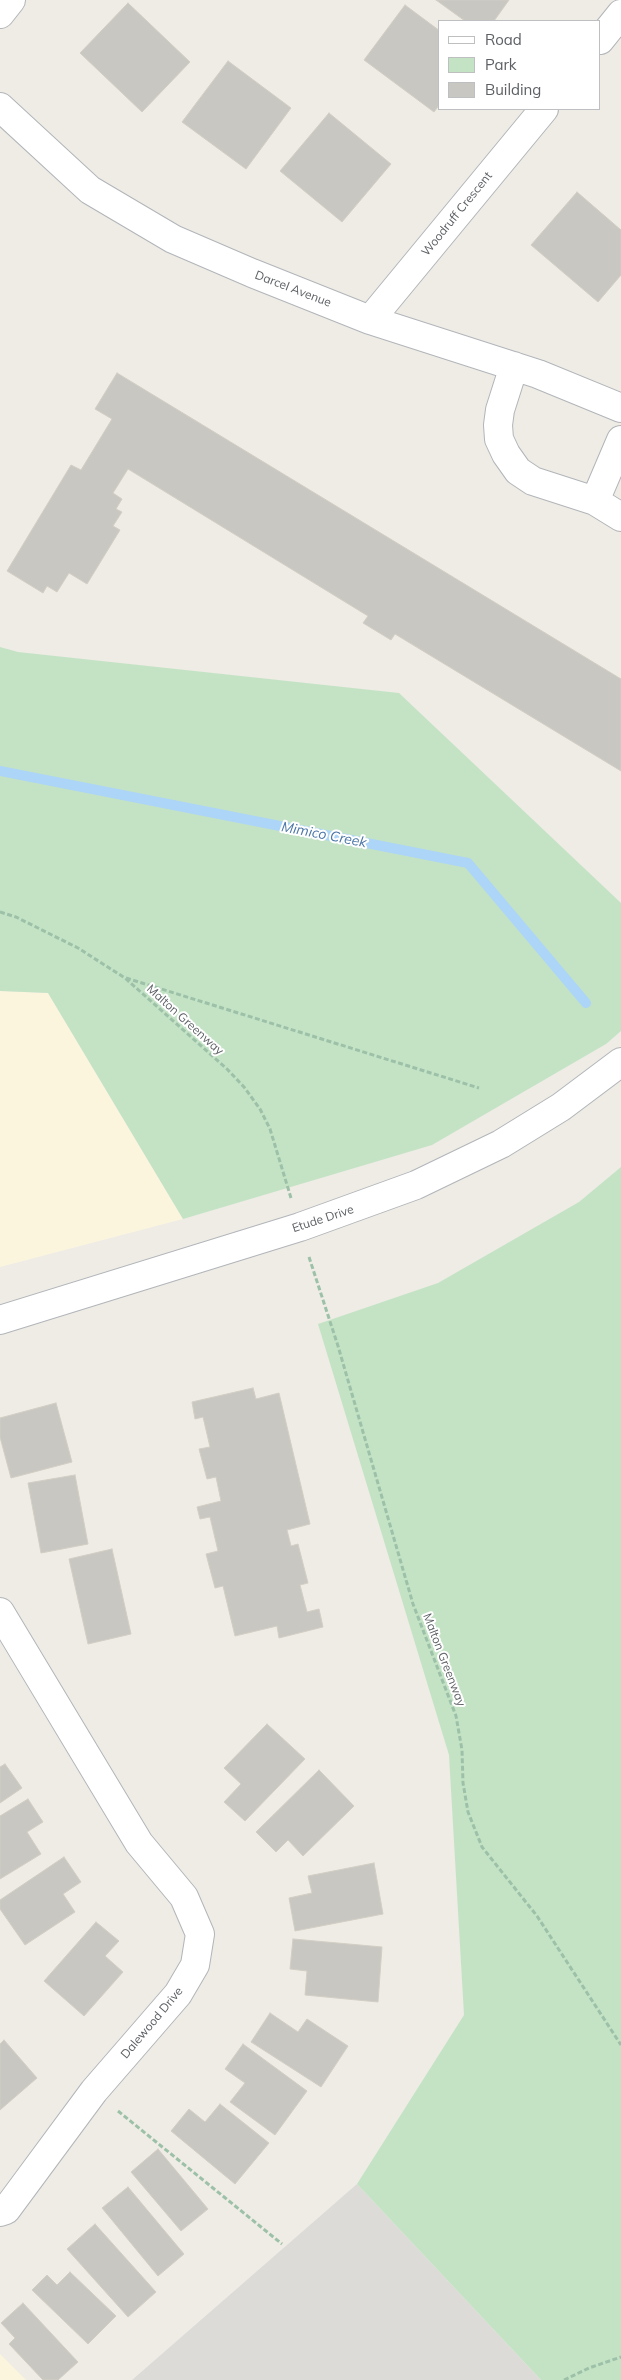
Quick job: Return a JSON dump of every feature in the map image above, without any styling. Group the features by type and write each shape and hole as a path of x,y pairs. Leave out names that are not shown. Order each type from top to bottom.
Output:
{"street":[{"path":"0,14 11,0"},
{"path":"601,39 621,14"},
{"name":"Darcel Avenue","path":"0,107 90,190 173,239 370,320 514,366 621,408"},
{"name":"Woodruff Crescent","path":"370,320 543,110"},
{"path":"514,366 500,410 498,425 499,439 506,454 518,471 533,481 595,501 621,517"},
{"path":"595,501 621,440"},
{"name":"Etude Drive","path":"0,1320 300,1226 416,1185 502,1144 561,1107 621,1062"},
{"name":"Dalewood Drive","path":"0,1612 139,1843 184,1897 200,1934 195,1964 178,1994 94,2091 6,2210 0,2212"}],"path":[{"name":"Malton Greenway","path":"0,912 16,917 78,948 125,978 244,1087 260,1109 270,1129 292,1202"},
{"path":"125,978 479,1088"},
{"name":"Malton Greenway","path":"306,1250 338,1346 413,1604 456,1716 462,1750 463,1783 468,1812 475,1830 482,1847 537,1916 621,2045"},
{"path":"94,2091 282,2244"},
{"path":"564,2380 589,2368 621,2357"}],"shaded area":[{"path":"0,991 48,993 183,1219 0,1267"},
{"path":"357,2184 541,2380 132,2380"},
{"path":"0,2354 26,2380 0,2380"}],"green space":[{"path":"0,647 18,652 399,693 621,903 621,1031 606,1044 432,1145 183,1219 48,993 0,991"},
{"path":"621,1167 621,2380 541,2380 357,2184 464,2015 449,1755 318,1324 438,1283 579,1202"}],"building":[{"path":"436,0 509,0 495,20 464,20"},
{"path":"128,3 190,62 142,112 80,53"},
{"path":"405,5 438,30 438,107 434,112 364,60"},
{"path":"228,61 291,108 246,169 182,122"},
{"path":"329,113 391,164 342,222 280,171"},
{"path":"577,192 621,230 621,275 598,302 531,245"},
{"path":"117,373 621,679 621,771 395,634 391,640 363,623 368,616 128,469 113,493 122,499 116,509 122,512 113,526 120,530 87,584 69,573 57,592 47,586 43,593 7,571 71,465 81,470 112,419 95,409"},
{"path":"253,1388 256,1399 279,1393 310,1524 287,1530 291,1546 298,1544 308,1583 300,1585 307,1612 319,1609 323,1627 279,1638 277,1626 235,1636 223,1586 215,1588 206,1554 218,1551 210,1517 200,1519 197,1507 221,1501 216,1477 207,1479 199,1449 210,1447 203,1417 195,1419 192,1402"},
{"path":"56,1403 72,1462 11,1478 0,1437 0,1418"},
{"path":"75,1475 88,1544 41,1553 28,1483"},
{"path":"112,1549 131,1634 88,1644 69,1559"},
{"path":"267,1724 305,1759 245,1821 224,1802 241,1784 224,1768"},
{"path":"5,1764 22,1788 0,1803 0,1767"},
{"path":"319,1770 354,1806 303,1856 288,1840 276,1852 256,1832"},
{"path":"28,1799 43,1822 27,1832 41,1854 0,1879 0,1816"},
{"path":"64,1857 81,1882 63,1894 75,1912 25,1945 0,1909 0,1900"},
{"path":"374,1863 383,1914 295,1931 289,1898 312,1893 308,1876"},
{"path":"96,1922 119,1941 105,1956 123,1972 84,2016 44,1981"},
{"path":"293,1939 382,1947 378,2002 305,1995 307,1971 290,1969"},
{"path":"270,2013 298,2032 307,2019 348,2046 321,2087 251,2042"},
{"path":"4,2040 37,2078 0,2110 0,2044"},
{"path":"243,2044 307,2091 275,2135 230,2102 245,2083 225,2069"},
{"path":"220,2104 269,2143 235,2184 171,2131 189,2109 205,2122"},
{"path":"158,2149 208,2209 181,2231 131,2172"},
{"path":"128,2187 184,2254 158,2276 102,2208"},
{"path":"95,2224 156,2292 128,2317 67,2249"},
{"path":"70,2272 116,2316 88,2344 32,2290 47,2275 57,2285"},
{"path":"23,2303 78,2362 58,2380 43,2380 9,2344 15,2338 1,2323"}],"waterway":[{"name":"Mimico Creek","path":"0,771 468,863 586,1003"}]}
